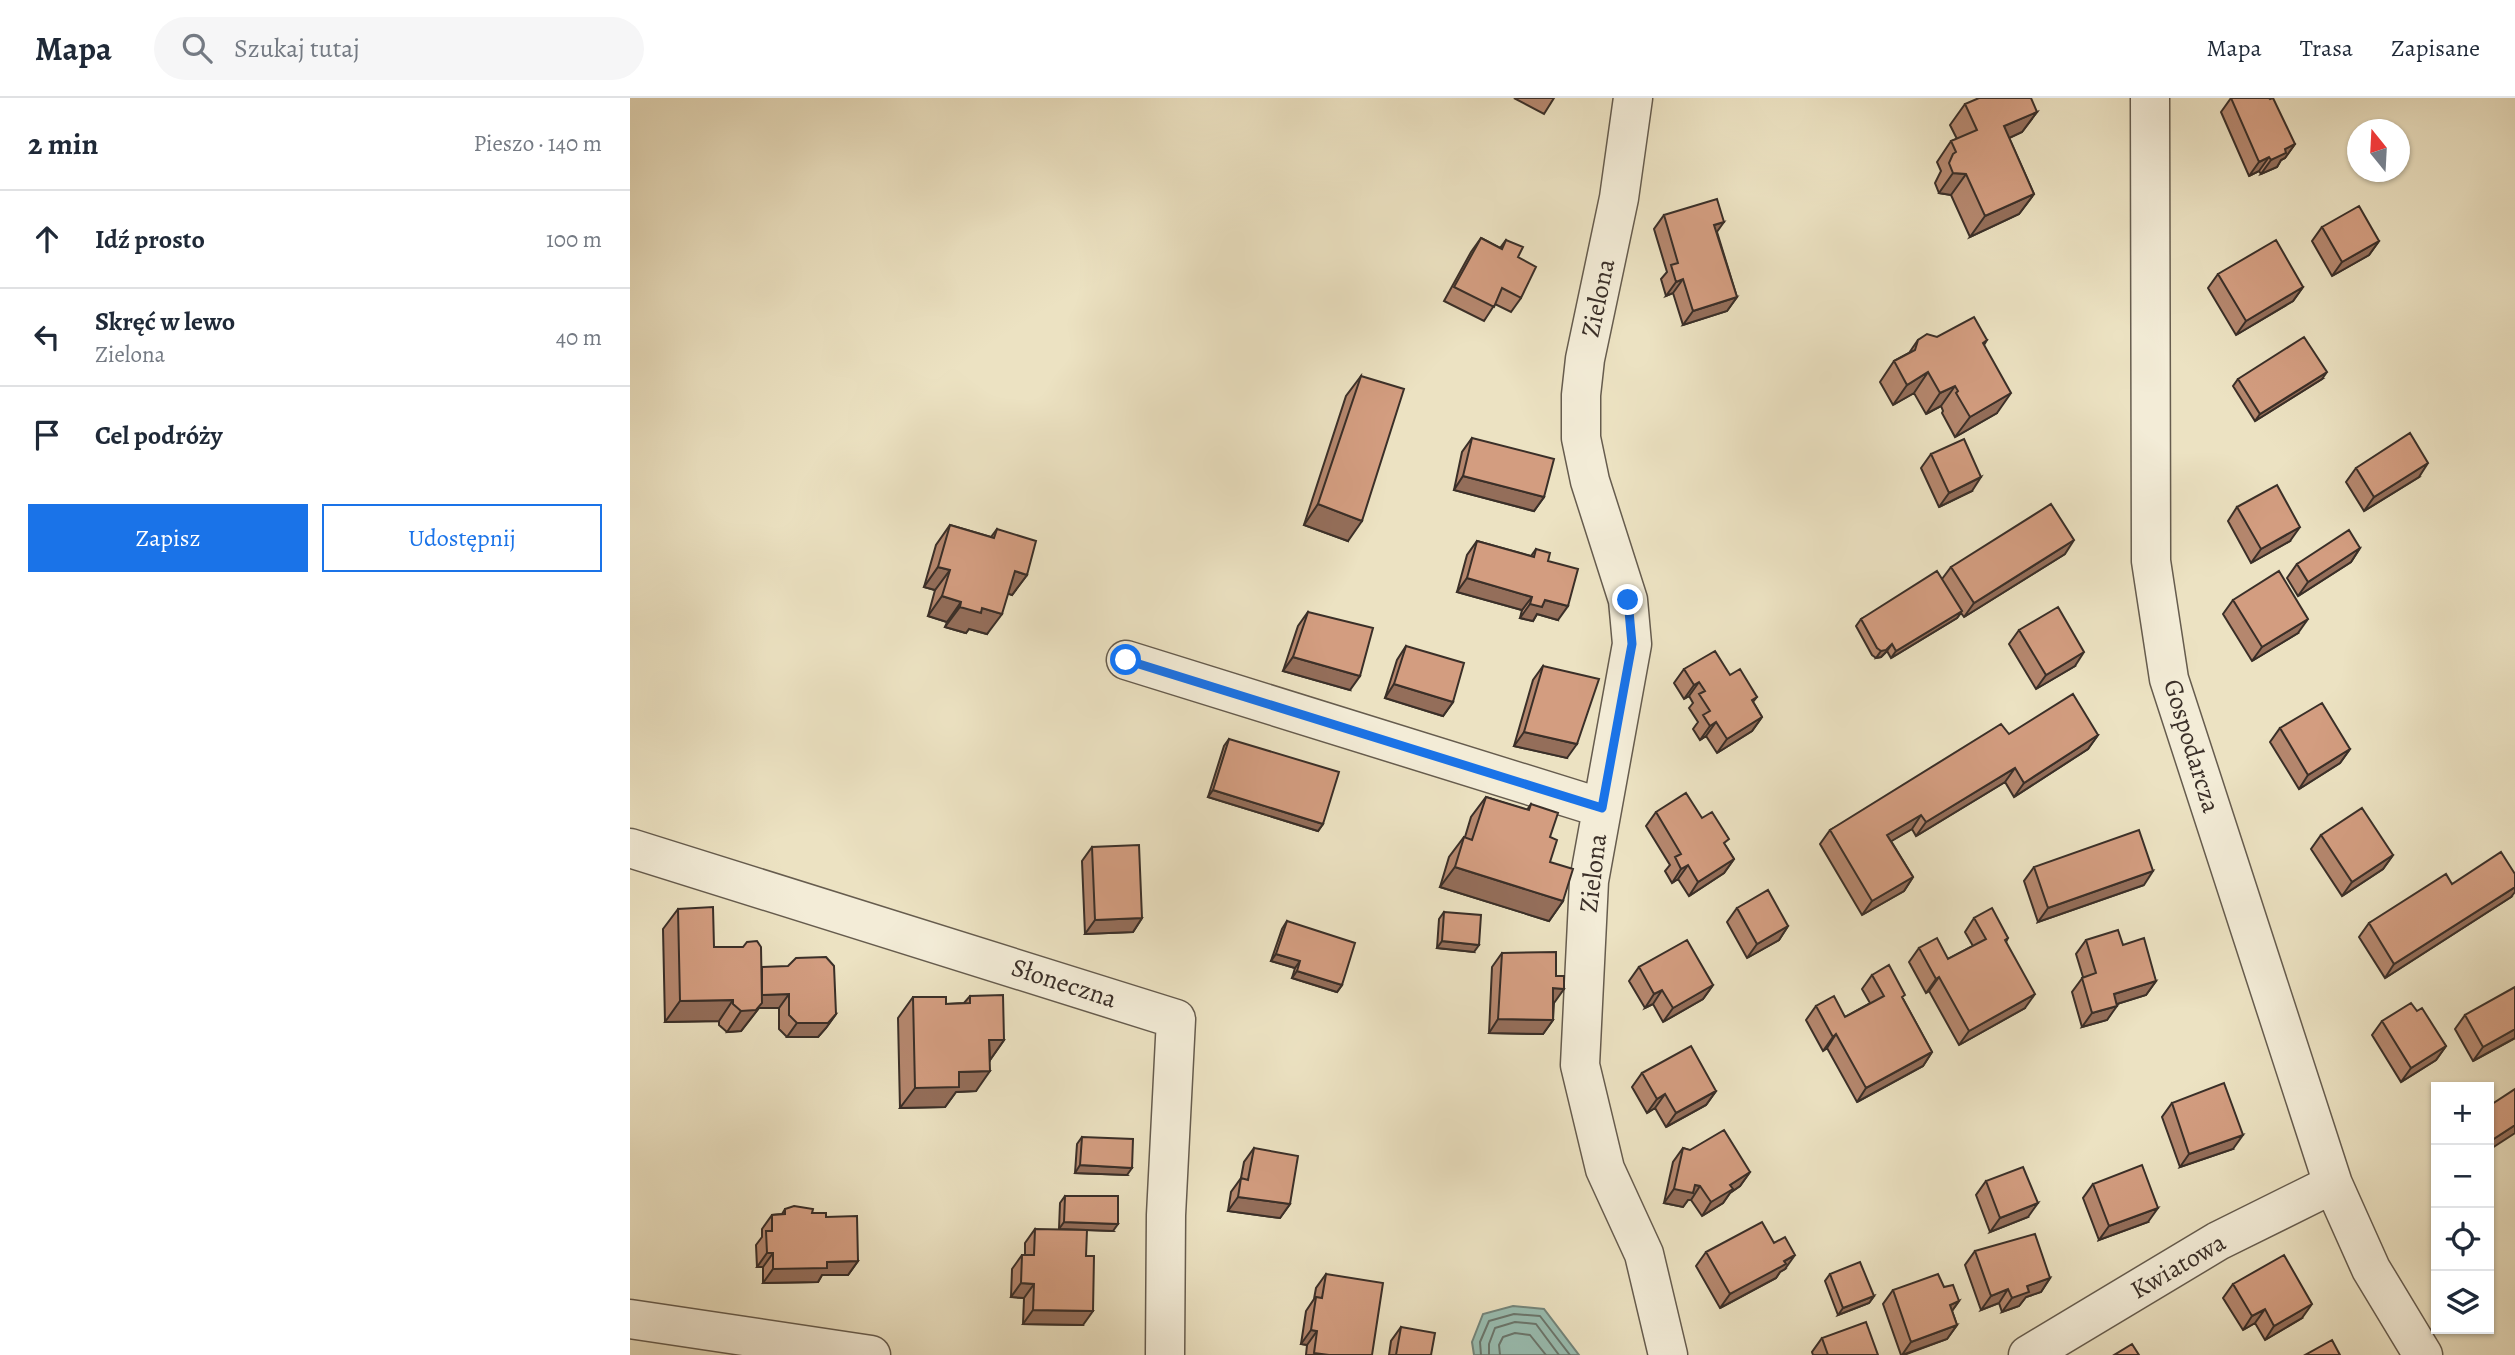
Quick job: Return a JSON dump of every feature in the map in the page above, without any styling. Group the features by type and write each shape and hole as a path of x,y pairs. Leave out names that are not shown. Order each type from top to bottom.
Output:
{"street":[{"name":"Zielona","path":"1633,98 1619,198 1585,359 1581,395 1581,438 1590,481 1628,600 1632,644 1589,881 1580,1065 1605,1169 1644,1254 1668,1355"},
{"name":"Gospodarcza","path":"2150,98 2151,561 2169,679 2333,1184 2371,1269 2423,1355"},
{"path":"1126,660 1602,808"},
{"name":"Słoneczna","path":"630,848 1176,1020 1166,1215 1165,1355"},
{"name":"Kwiatowa","path":"2028,1355 2218,1241 2333,1184"},
{"path":"630,1319 871,1355"}],"water":[{"path":"1513,1306 1544,1309 1579,1355 1474,1355 1472,1342 1483,1314"}],"building":[{"path":"1979,98 2031,98 2037,112 2004,126 2034,194 1985,216 1966,174 1953,173 1949,163 1956,152 1951,141 1977,130 1965,104"},
{"path":"2231,98 2273,98 2295,144 2285,149 2286,153 2259,162"},
{"path":"1717,199 1724,222 1714,225 1737,297 1693,311 1683,279 1676,282 1671,265 1678,263 1664,215"},
{"path":"2359,206 2379,241 2342,262 2322,227"},
{"path":"1481,238 1502,249 1506,240 1523,247 1518,257 1536,267 1521,298 1502,288 1494,307 1454,287"},
{"path":"2276,240 2303,287 2246,321 2218,274"},
{"path":"1974,317 1987,340 1983,343 2011,393 1970,417 1956,393 1958,391 1955,386 1940,393 1928,372 1907,385 1894,361 1915,350 1918,340 1927,334 1937,337"},
{"path":"2304,337 2327,372 2260,414 2238,379"},
{"path":"1361,376 1404,389 1362,521 1318,504"},
{"path":"2410,433 2428,463 2374,497 2356,468"},
{"path":"1472,438 1554,459 1544,497 1463,476"},
{"path":"1964,439 1981,477 1949,493 1931,454"},
{"path":"2277,485 2300,527 2261,549 2237,507"},
{"path":"2051,504 2074,540 1974,603 1951,567"},
{"path":"950,525 994,538 997,529 1036,541 1027,575 1015,571 1002,614 982,608 981,613 960,607 961,602 942,596 950,570 938,567"},
{"path":"2349,530 2360,548 2308,582 2297,564"},
{"path":"1477,541 1534,557 1536,549 1550,553 1548,561 1578,569 1568,606 1545,600 1542,607 1530,604 1532,597 1467,578"},
{"path":"1937,571 1962,611 1896,651 1892,644 1881,651 1861,619"},
{"path":"2279,571 2308,619 2262,647 2233,600"},
{"path":"2058,607 2084,652 2046,675 2019,630"},
{"path":"1308,612 1373,628 1360,676 1293,657"},
{"path":"1406,646 1464,663 1453,702 1394,684"},
{"path":"1715,651 1730,675 1740,669 1757,697 1752,700 1762,717 1727,739 1716,722 1710,726 1703,715 1710,711 1699,694 1705,691 1699,682 1694,685 1684,669"},
{"path":"1543,666 1599,679 1577,744 1524,732"},
{"path":"2073,694 2098,735 2024,783 2015,768 1926,822 1921,815 1887,835 1913,877 1872,901 1830,830 2001,724 2009,734"},
{"path":"2322,703 2350,749 2308,775 2280,728"},
{"path":"1229,739 1339,772 1323,824 1213,790"},
{"path":"1686,793 1702,818 1712,812 1729,839 1724,843 1734,859 1698,882 1688,865 1681,869 1675,857 1681,854 1656,812"},
{"path":"1486,797 1529,810 1531,804 1558,813 1550,837 1557,840 1550,862 1573,869 1563,901 1455,867 1464,837 1472,840"},
{"path":"2362,808 2393,855 2352,882 2321,835"},
{"path":"2139,830 2153,871 2048,908 2034,867"},
{"path":"1139,845 1142,918 1095,920 1092,847"},
{"path":"2501,852 2515,874 2515,887 2394,964 2369,923 2446,874 2452,884"},
{"path":"1768,890 1788,926 1757,944 1737,908"},
{"path":"713,907 714,947 743,947 747,942 757,941 761,947 762,1003 756,1010 741,1011 733,1004 733,1000 680,1001 678,909"},
{"path":"1992,908 2008,938 2005,940 2035,994 1969,1031 1939,977 1936,979 1919,948 1937,938 1948,959 1986,939 1974,918"},
{"path":"1444,912 1481,915 1479,945 1442,941"},
{"path":"1287,921 1355,943 1342,985 1297,971 1300,961 1276,954"},
{"path":"2118,930 2123,945 2144,938 2156,981 2114,994 2117,1006 2092,1013 2082,978 2096,973 2086,940"},
{"path":"1687,940 1713,985 1673,1008 1662,990 1654,994 1639,967"},
{"path":"1556,952 1556,976 1564,976 1564,989 1553,988 1553,1020 1498,1019 1502,953"},
{"path":"826,957 834,966 836,1014 828,1023 797,1023 789,1015 789,994 762,995 762,967 788,966 796,958"},
{"path":"1889,965 1905,995 1902,997 1932,1052 1866,1088 1836,1034 1833,1037 1816,1006 1834,996 1845,1017 1884,996 1872,975"},
{"path":"2515,987 2515,1029 2483,1047 2465,1015"},
{"path":"1003,995 1004,1040 989,1040 990,1071 959,1072 959,1087 915,1088 913,997 946,997 946,1004 970,1003 970,996"},
{"path":"2411,1003 2417,1011 2422,1008 2446,1046 2411,1068 2382,1021"},
{"path":"1691,1046 1716,1091 1676,1113 1665,1094 1657,1099 1642,1073"},
{"path":"2224,1083 2243,1135 2189,1154 2172,1103"},
{"path":"2515,1089 2515,1125 2494,1139 2494,1103"},
{"path":"1724,1130 1750,1172 1730,1185 1733,1189 1711,1202 1700,1186 1695,1185 1693,1193 1674,1189 1683,1148 1690,1150"},
{"path":"1082,1137 1133,1139 1132,1168 1080,1165"},
{"path":"1254,1148 1298,1156 1290,1204 1238,1197 1241,1178 1248,1180"},
{"path":"2142,1165 2158,1208 2109,1226 2093,1184"},
{"path":"2023,1167 2038,1203 2000,1218 1986,1181"},
{"path":"1065,1196 1118,1196 1118,1224 1064,1222"},
{"path":"794,1206 813,1209 812,1213 826,1213 826,1217 857,1216 858,1261 827,1262 827,1268 773,1269 773,1253 767,1253 766,1231 772,1231 772,1215 785,1214 785,1209"},
{"path":"1762,1222 1774,1243 1785,1237 1795,1255 1784,1261 1786,1264 1730,1294 1706,1252"},
{"path":"1035,1229 1087,1230 1086,1256 1094,1256 1093,1311 1033,1310 1034,1284 1021,1283 1022,1255 1034,1255"},
{"path":"2035,1234 2050,1278 2027,1286 2029,1292 2012,1298 2008,1289 1991,1296 1975,1251"},
{"path":"2284,1255 2312,1304 2274,1326 2265,1309 2252,1316 2233,1284"},
{"path":"1860,1262 1874,1296 1843,1308 1830,1274"},
{"path":"1326,1274 1383,1283 1372,1355 1314,1353 1317,1331 1311,1330 1316,1297 1322,1298"},
{"path":"1938,1274 1944,1287 1953,1285 1959,1301 1950,1305 1957,1325 1911,1342 1893,1290"},
{"path":"1866,1322 1878,1355 1828,1355 1822,1338"},
{"path":"1401,1327 1435,1333 1431,1355 1396,1355"},
{"path":"2332,1340 2340,1355 2305,1355"},
{"path":"2132,1344 2139,1355 2114,1355"}],"route":[{"path":"1126,660 1602,808 1632,644 1628,600"}]}
